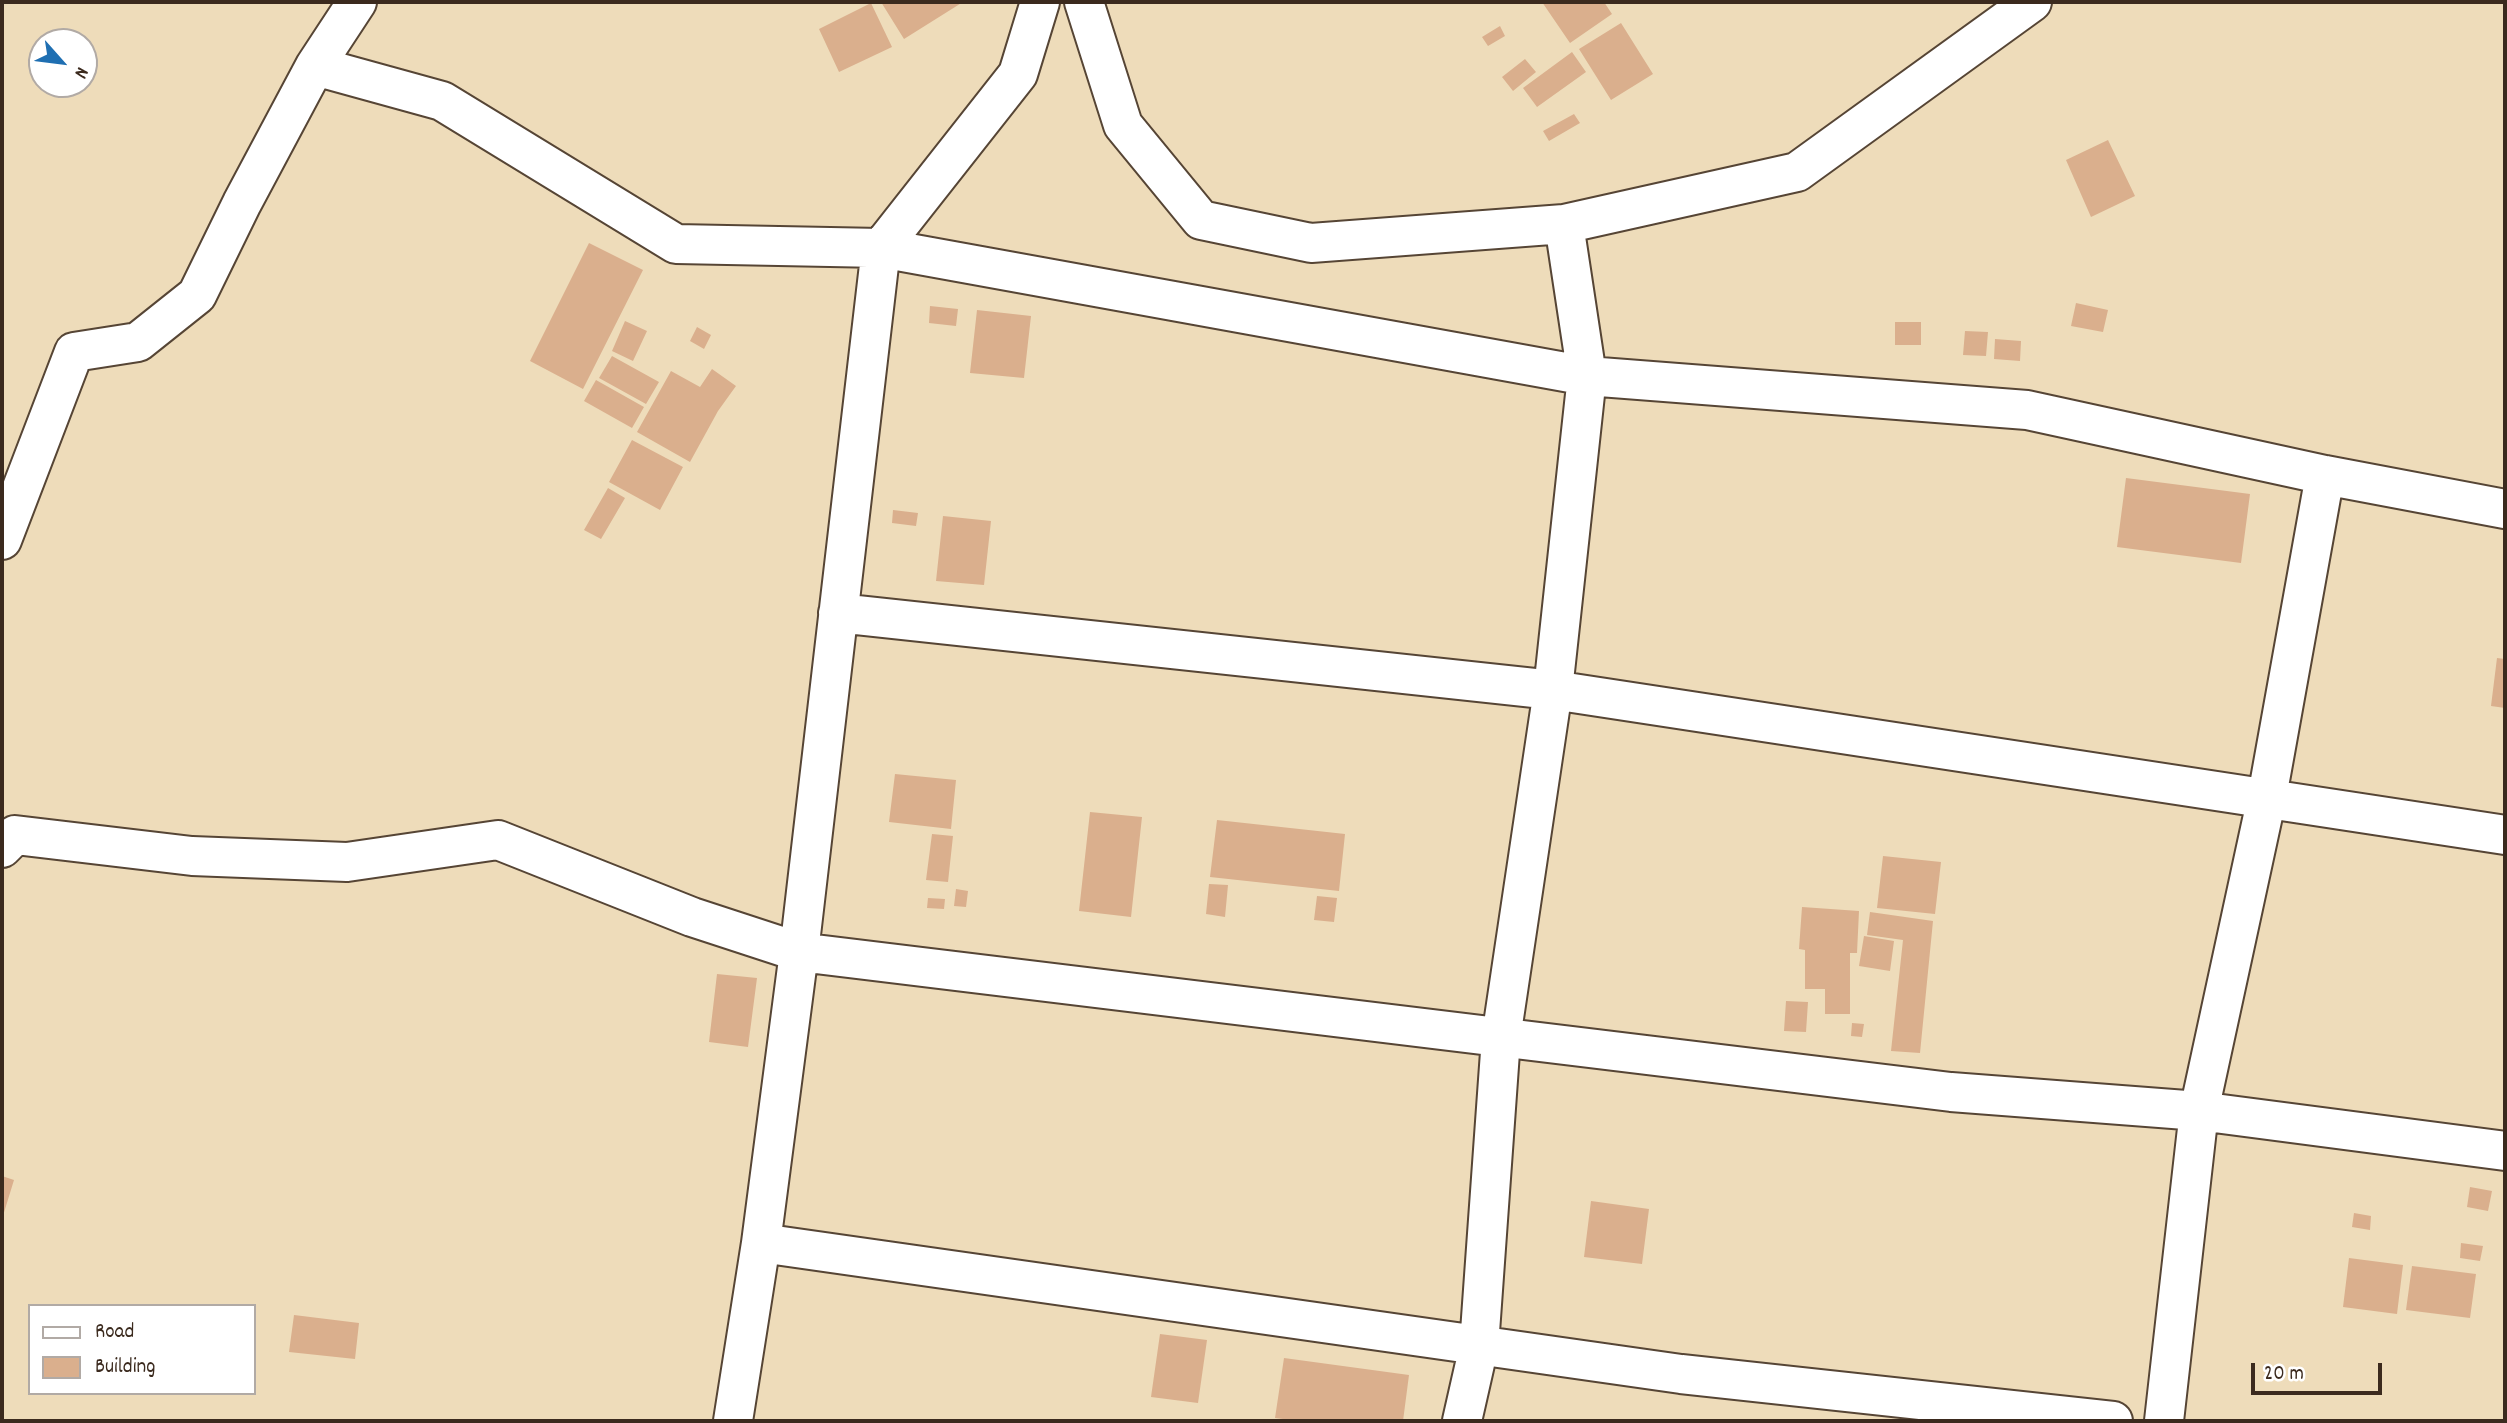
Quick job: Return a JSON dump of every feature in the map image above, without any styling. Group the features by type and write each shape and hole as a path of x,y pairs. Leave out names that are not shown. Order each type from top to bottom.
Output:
{"street":[{"path":"2,540 75,352 138,342 197,295 242,203 315,66 357,2"},
{"path":"733,1421 761,1243 799,951 881,248 1018,74 1040,2"},
{"path":"1084,2 1124,125 1201,220 1311,243 1564,224 1797,172 2032,2"},
{"path":"315,66 442,101 676,244 881,248 1587,376 2027,410 2325,475 2505,509"},
{"path":"1462,1421 1479,1346 1501,1038 1553,690 1587,376 1564,224"},
{"path":"2164,1421 2199,1111 2267,797 2325,475"},
{"path":"838,613 1553,690 2505,835"},
{"path":"2,848 15,835 192,856 347,862 498,840 692,917 799,951 1951,1092 2199,1111 2505,1151"},
{"path":"761,1243 1681,1374 2113,1421"}],"building":[{"path":"881,2 963,2 904,39"},
{"path":"1542,2 1604,2 1612,14 1570,43"},
{"path":"871,3 892,47 839,72 819,29"},
{"path":"1621,23 1653,74 1611,100 1579,49"},
{"path":"1500,26 1505,36 1488,46 1482,37"},
{"path":"1572,52 1586,72 1537,107 1523,88"},
{"path":"1525,59 1536,72 1513,91 1502,77"},
{"path":"1574,114 1580,123 1549,141 1543,131"},
{"path":"2108,140 2135,196 2091,217 2066,160"},
{"path":"589,243 643,270 583,389 530,361"},
{"path":"2076,303 2108,310 2103,332 2071,326"},
{"path":"930,306 958,309 956,326 929,323"},
{"path":"977,310 1031,316 1024,378 970,373"},
{"path":"625,321 647,331 633,361 612,351"},
{"path":"1895,322 1921,322 1921,345 1895,345"},
{"path":"697,327 711,335 704,349 690,341"},
{"path":"1965,331 1988,332 1986,356 1963,355"},
{"path":"1995,339 2021,341 2020,361 1994,359"},
{"path":"612,356 659,382 646,404 599,378"},
{"path":"712,369 736,386 718,411 690,462 637,432 671,371 700,387"},
{"path":"596,380 644,407 632,428 584,401"},
{"path":"632,440 683,467 660,510 609,482"},
{"path":"2126,478 2250,494 2241,563 2117,547"},
{"path":"608,488 625,498 601,539 584,530"},
{"path":"893,510 918,513 916,526 892,523"},
{"path":"943,516 991,521 984,585 936,581"},
{"path":"2497,658 2505,659 2505,708 2491,706"},
{"path":"895,774 956,780 951,829 889,822"},
{"path":"1090,812 1142,817 1131,917 1079,911"},
{"path":"1217,820 1345,834 1339,891 1210,877"},
{"path":"932,834 953,836 948,882 926,880"},
{"path":"1883,856 1941,862 1935,914 1877,908"},
{"path":"1209,884 1228,885 1225,917 1206,914"},
{"path":"956,889 968,891 966,907 954,906"},
{"path":"1317,896 1337,898 1334,922 1314,920"},
{"path":"928,898 945,899 944,909 927,908"},
{"path":"1802,907 1859,911 1857,953 1850,953 1850,1014 1825,1014 1825,989 1805,989 1805,950 1799,949"},
{"path":"1870,912 1933,921 1920,1053 1891,1051 1903,940 1867,935"},
{"path":"1864,936 1894,941 1890,971 1859,966"},
{"path":"717,974 757,978 748,1047 709,1042"},
{"path":"1786,1001 1808,1002 1806,1032 1784,1031"},
{"path":"1852,1023 1864,1024 1862,1037 1851,1036"},
{"path":"2,1176 14,1180 2,1219"},
{"path":"2470,1187 2492,1191 2488,1211 2467,1207"},
{"path":"1591,1201 1649,1209 1642,1264 1584,1257"},
{"path":"2354,1213 2371,1216 2370,1230 2352,1227"},
{"path":"2461,1243 2483,1246 2480,1261 2460,1258"},
{"path":"2349,1258 2403,1265 2397,1314 2343,1307"},
{"path":"2412,1266 2476,1274 2470,1318 2406,1310"},
{"path":"294,1315 359,1323 355,1359 289,1352"},
{"path":"1160,1334 1207,1340 1198,1403 1151,1397"},
{"path":"1284,1358 1409,1375 1403,1421 1299,1421 1275,1418"}]}
